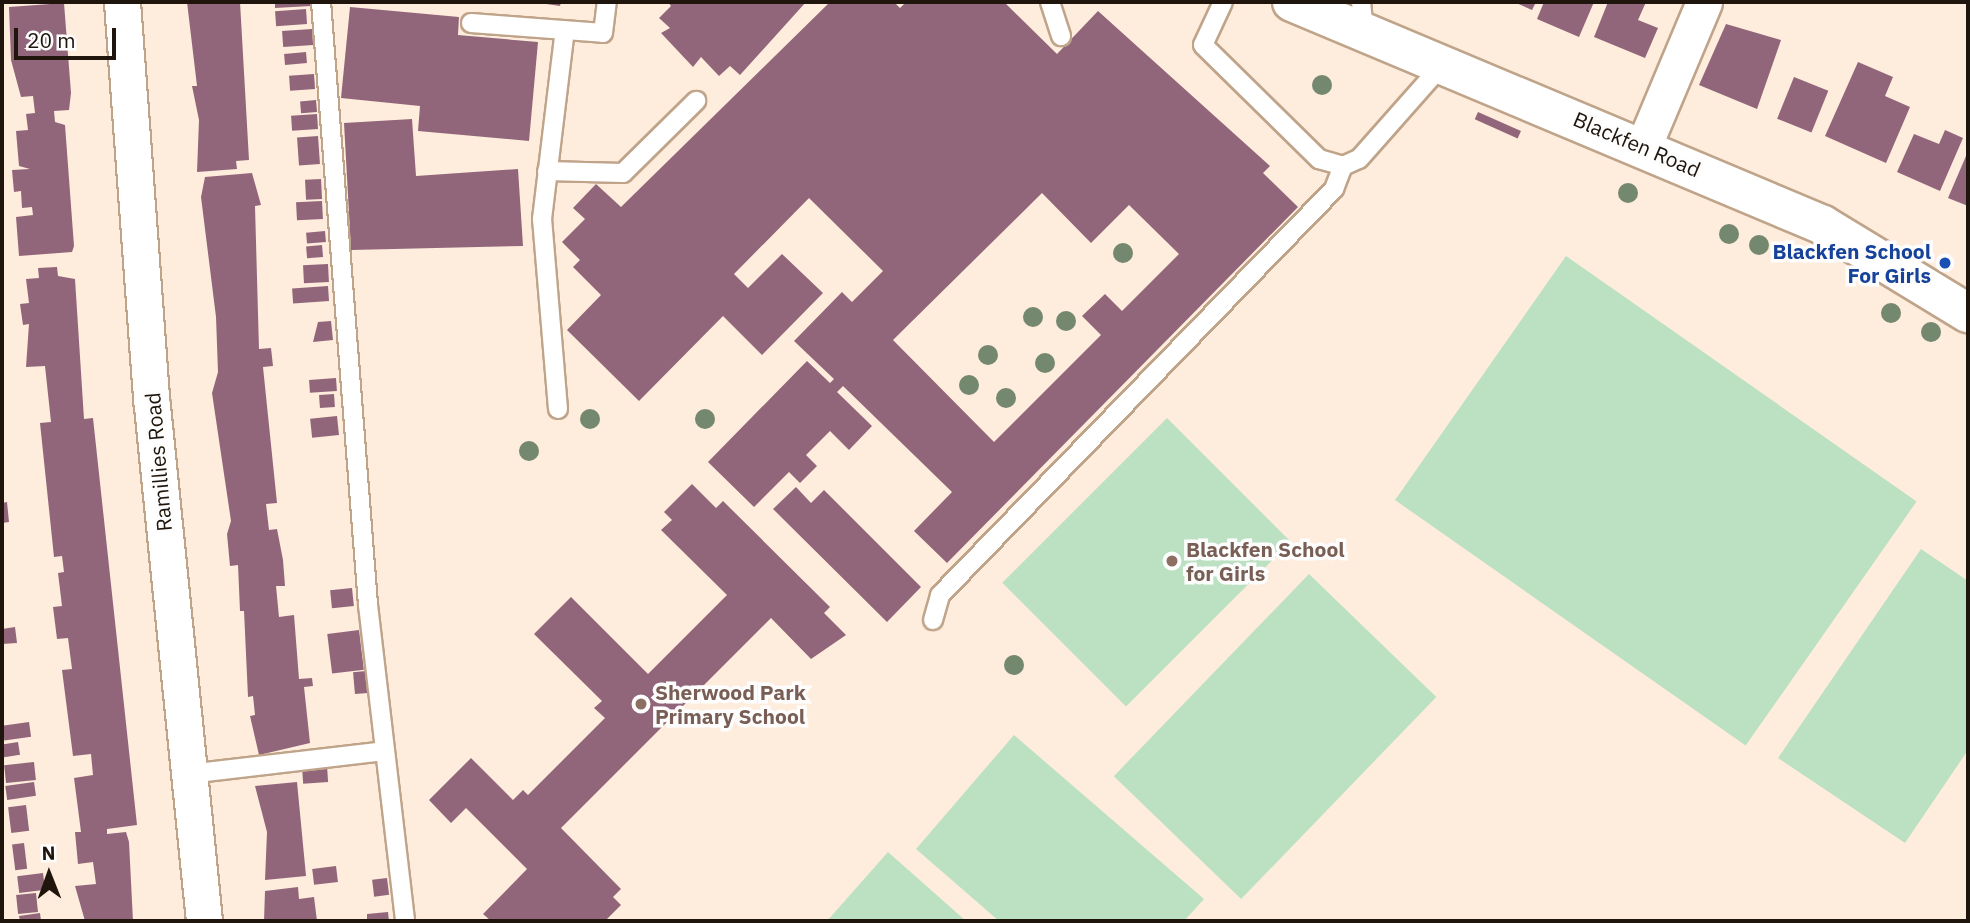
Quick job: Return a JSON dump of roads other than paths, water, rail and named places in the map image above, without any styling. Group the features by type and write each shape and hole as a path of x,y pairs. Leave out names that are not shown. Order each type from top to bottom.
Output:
{"main road":[{"name":"Blackfen Road","path":"1292,2 1362,17 1443,64 1644,145 1822,225 1968,313"}],"street":[{"name":"Ramillies Road","path":"122,2 152,406 204,921"},
{"path":"1644,145 1704,2"}],"lane":[{"path":"321,2 342,307 384,751 405,921"},
{"path":"471,23 603,33 607,2"},
{"path":"1050,2 1061,36"},
{"path":"1223,2 1203,45 1319,159 1343,166 1359,159 1443,64"},
{"path":"558,409 543,243 547,171 565,30"},
{"path":"547,171 623,173 696,101"},
{"path":"933,620 940,595 1334,189 1343,166"},
{"path":"189,774 384,751"}],"place":[{"name":"Blackfen School For Girls","path":"1945,263"},
{"name":"Blackfen School for Girls","path":"1172,561"},
{"name":"Sherwood Park Primary School","path":"641,704"}]}
